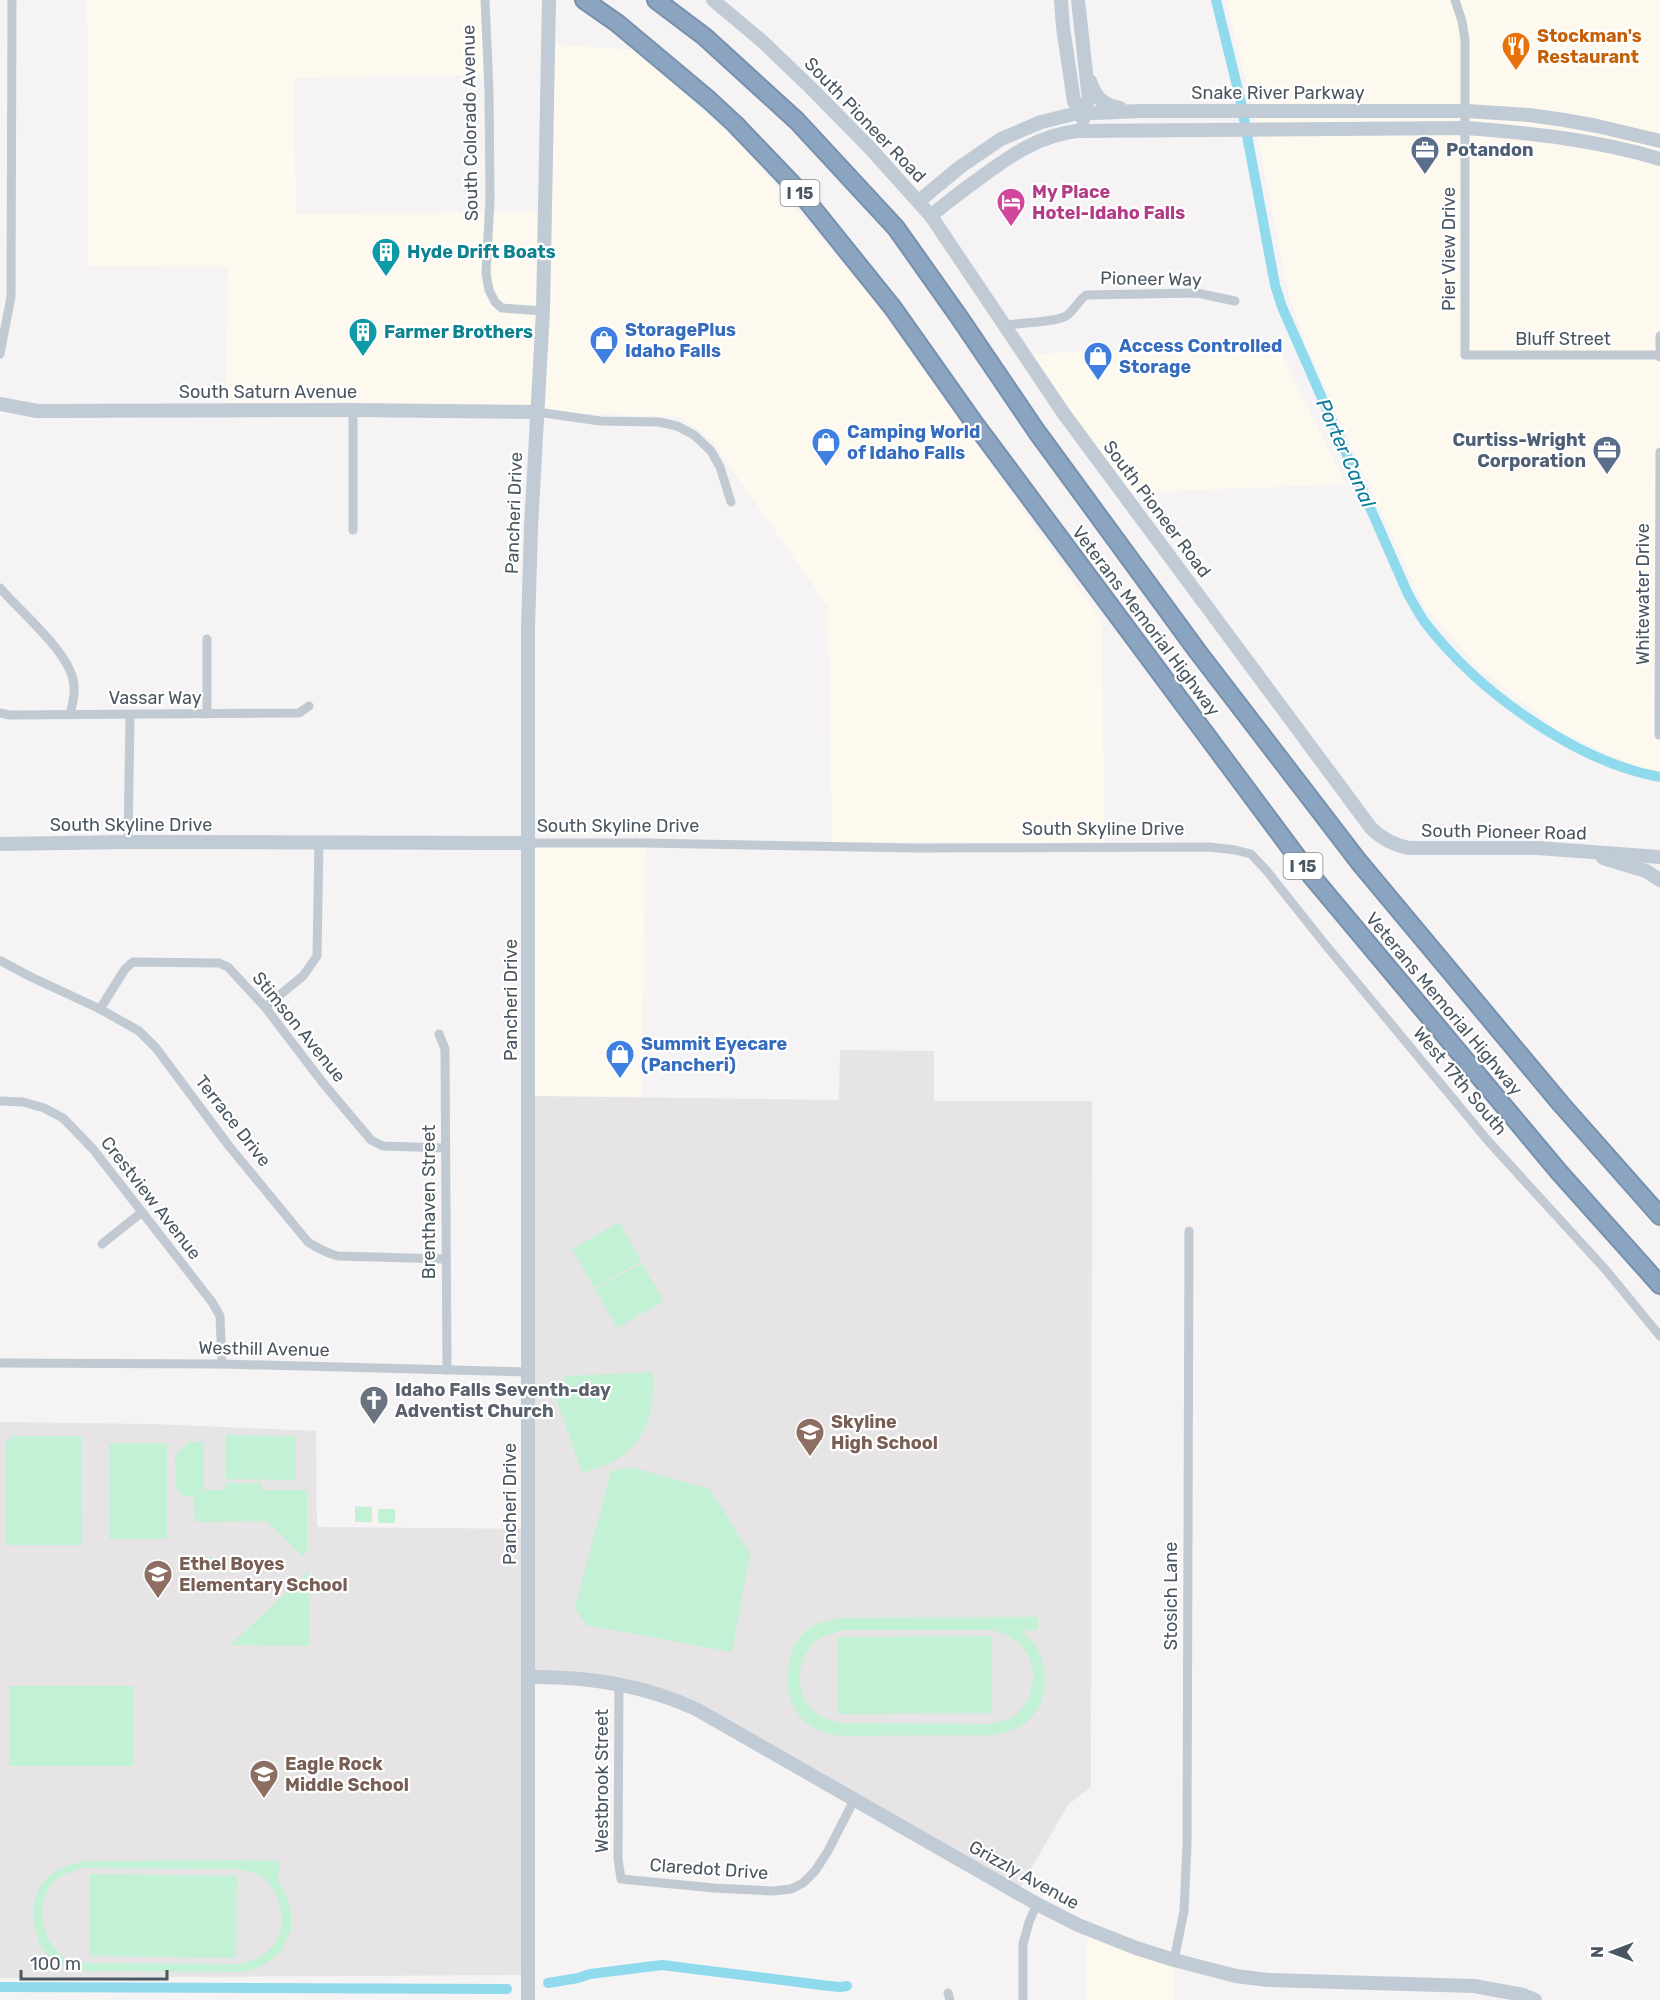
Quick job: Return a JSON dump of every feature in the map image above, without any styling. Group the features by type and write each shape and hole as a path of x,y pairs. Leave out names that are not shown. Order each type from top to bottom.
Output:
{"highway":[{"name":"Veterans Memorial Highway","path":"584,0 617,22 718,108 799,191 893,308 982,434 1309,873 1559,1172 1660,1285"},
{"name":"Veterans Memorial Highway","path":"656,0 705,37 797,121 896,228 1036,432 1197,652 1352,854 1561,1104 1660,1216"}],"street":[{"path":"0,354 11,297 12,0"},
{"name":"South Colorado Avenue","path":"485,0 490,199 486,273 489,290 495,302 502,308 543,311"},
{"name":"Pancheri Drive","path":"528,2000 528,628 543,311 549,0"},
{"name":"South Pioneer Road","path":"713,0 763,42 810,87 931,216 1071,424 1371,828 1380,837 1394,845 1409,848 1536,848 1660,857"},
{"path":"1061,0 1074,102 1082,110 1084,131"},
{"path":"1078,0 1089,100 1082,110"},
{"name":"Pier View Drive","path":"1455,0 1465,40 1465,355"},
{"path":"1084,64 1094,92 1102,102 1111,106 1140,111"},
{"name":"Snake River Parkway","path":"919,201 960,167 1001,139 1041,122 1082,110 1466,111 1564,120 1660,141"},
{"name":"Snake River Parkway","path":"931,216 1024,147 1063,133 1084,131 1466,128 1576,141 1660,159"},
{"name":"Pioneer Way","path":"1004,326 1059,319 1067,315 1086,295 1197,293 1235,301"},
{"path":"1660,336 1660,356"},
{"name":"Bluff Street","path":"1465,355 1660,356"},
{"name":"South Saturn Avenue","path":"0,404 37,411 537,412"},
{"path":"353,410 353,530"},
{"path":"537,412 600,421 659,422 676,426 694,435 711,451 720,467 731,502"},
{"name":"Whitewater Drive","path":"1659,735 1660,452"},
{"path":"0,588 62,655 72,676 74,687 70,714"},
{"path":"207,639 207,714"},
{"name":"Vassar Way","path":"0,713 130,716 299,713 309,706"},
{"path":"128,842 130,716"},
{"name":"South Skyline Drive","path":"0,844 128,842 645,843 902,848 1210,847 1235,850"},
{"path":"264,1007 303,976 317,956 319,842"},
{"name":"West 17th South","path":"1235,850 1251,855 1266,870 1489,1142 1605,1269 1660,1336"},
{"path":"1581,851 1646,871 1660,880"},
{"name":"Terrace Drive","path":"0,962 100,1009 139,1031 156,1048 230,1146 308,1242 329,1254 338,1256 446,1259"},
{"name":"Stimson Avenue","path":"100,1009 125,969 133,962 219,963 228,967 264,1007 371,1140 383,1146 445,1148"},
{"name":"Brenthaven Street","path":"439,1035 445,1049 447,1370"},
{"name":"Crestview Avenue","path":"0,1101 23,1102 44,1108 63,1118 93,1149 212,1302 220,1317 222,1365"},
{"path":"102,1244 142,1212"},
{"name":"Stosich Lane","path":"1174,1960 1184,1911 1187,1844 1189,1231"},
{"name":"Westhill Avenue","path":"0,1363 528,1372"},
{"name":"Grizzly Avenue","path":"528,1677 550,1676 619,1684 696,1709 1037,1904 1113,1940 1174,1960 1236,1976 1259,1979 1474,1986 1523,1995 1535,2000"},
{"name":"Westbrook Street","path":"619,1684 618,1859 621,1878"},
{"name":"Claredot Drive","path":"621,1878 714,1888 773,1891 791,1889 803,1883 815,1871 854,1800"},
{"path":"1023,2000 1023,1944 1037,1904"}],"shaded area":[{"path":"87,0 485,0 488,75 293,78 296,214 545,212 549,44 635,50 741,145 869,294 1102,621 1104,843 832,842 828,607 711,439 679,417 537,412 226,410 228,267 88,266"},
{"path":"1226,0 1660,0 1660,774 1637,767 1558,730 1480,669 1424,607 1306,344 1288,292 1251,101"},
{"path":"1277,344 1346,484 1129,493 1031,354"},
{"path":"529,843 645,843 642,1097 529,1096"},
{"path":"840,1050 934,1051 934,1101 1092,1101 1091,1787 1068,1805 1017,1893 674,1699 528,1677 528,1975 0,1978 0,1422 153,1424 316,1431 317,1527 527,1529 529,1096 839,1100"},
{"path":"1087,1929 1174,1960 1174,2000 1087,2000"}],"green space":[{"path":"619,1222 641,1261 594,1288 572,1249"},
{"path":"642,1263 664,1301 617,1328 595,1289"},
{"path":"653,1372 653,1399 642,1434 625,1454 613,1462 582,1473 554,1392 566,1376"},
{"path":"226,1435 296,1436 296,1480 226,1479"},
{"path":"12,1436 81,1436 82,1545 6,1545 5,1444"},
{"path":"189,1442 204,1442 204,1490 225,1490 225,1483 262,1483 262,1490 307,1490 307,1550 302,1556 267,1521 195,1522 194,1497 183,1496 176,1488 175,1455"},
{"path":"109,1443 167,1443 167,1539 109,1539"},
{"path":"631,1467 710,1489 750,1554 732,1652 586,1625 575,1608 611,1471"},
{"path":"355,1506 372,1507 372,1522 355,1522"},
{"path":"378,1509 395,1509 395,1523 378,1523"},
{"path":"201,1556 212,1556 212,1571 202,1572"},
{"path":"309,1571 309,1646 230,1645"},
{"path":"1038,1617 1038,1630 1022,1631 1040,1654 1045,1674 1043,1694 1036,1713 1013,1730 994,1735 838,1736 820,1730 804,1721 792,1702 788,1690 788,1666 795,1644 806,1631 839,1618","holes":["845,1630 992,1630 1014,1639 1024,1649 1032,1667 1033,1677 1029,1697 1024,1706 1007,1720 991,1724 839,1723 813,1711 803,1697 800,1679 806,1653 815,1642 831,1633"]},
{"path":"991,1636 992,1713 838,1714 837,1637"},
{"path":"9,1686 133,1686 133,1766 9,1766"},
{"path":"86,1861 280,1861 278,1880 291,1910 291,1930 280,1953 262,1966 244,1972 83,1971 56,1963 43,1948 35,1928 33,1917 36,1895 41,1885 52,1874 61,1868","holes":["82,1868 240,1869 262,1877 269,1884 275,1892 281,1912 280,1932 276,1941 263,1955 244,1963 86,1963 75,1961 62,1955 54,1947 44,1926 43,1903 53,1882"]},
{"path":"90,1874 237,1876 236,1958 89,1956"}],"waterway":[{"name":"Porter Canal","path":"1216,0 1240,98 1275,285 1282,307 1417,610 1448,650 1501,699 1563,740 1595,756 1628,769 1660,777"},
{"path":"548,1983 590,1974 662,1965 821,1985 847,1986"},
{"path":"0,1987 507,1989"}],"place":[{"name":"Stockman's Restaurant","path":"1516,72"},
{"name":"Potandon","path":"1425,176"},
{"name":"My Place Hotel-Idaho Falls","path":"1011,228"},
{"name":"Hyde Drift Boats","path":"386,278"},
{"name":"Farmer Brothers","path":"363,358"},
{"name":"StoragePlus Idaho Falls","path":"604,366"},
{"name":"Access Controlled Storage","path":"1098,382"},
{"name":"Camping World of Idaho Falls","path":"826,468"},
{"name":"Curtiss-Wright Corporation","path":"1607,476"},
{"name":"Summit Eyecare (Pancheri)","path":"620,1080"},
{"name":"Idaho Falls Seventh-day Adventist Church","path":"374,1426"},
{"name":"Skyline High School","path":"810,1458"},
{"name":"Ethel Boyes Elementary School","path":"158,1600"},
{"name":"Eagle Rock Middle School","path":"264,1800"}]}
